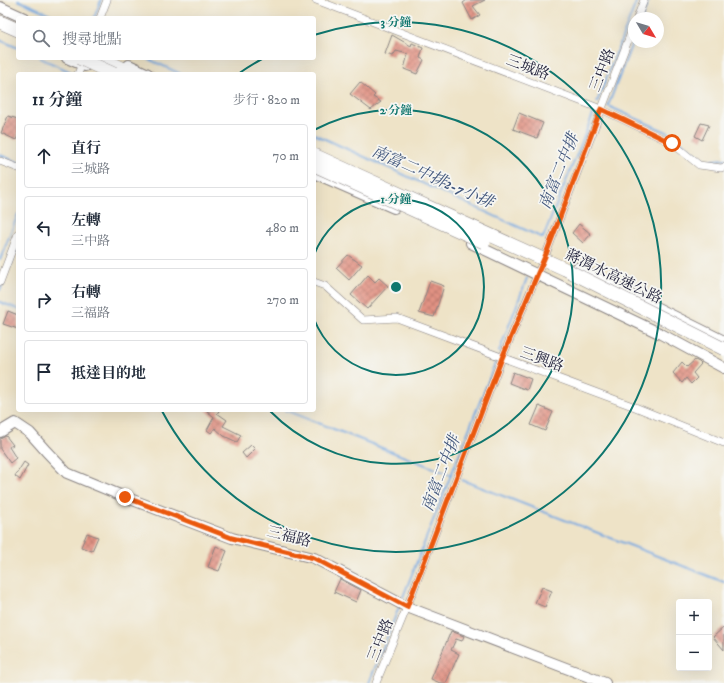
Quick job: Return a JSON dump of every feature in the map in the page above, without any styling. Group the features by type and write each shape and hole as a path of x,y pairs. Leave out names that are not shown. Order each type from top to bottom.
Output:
{"highway":[{"path":"0,13 16,20"},
{"path":"0,22 16,29"},
{"path":"104,60 131,72"},
{"path":"81,64 107,72"},
{"name":"蔣渭水高速公路","path":"316,156 565,269 724,348"},
{"name":"蔣渭水高速公路","path":"316,166 573,282 724,357"}],"main road":[{"path":"0,7 20,16"},
{"path":"0,28 16,35"},
{"path":"72,60 97,72"},
{"path":"118,60 144,72"},
{"path":"316,151 604,281 724,341"},
{"path":"316,174 480,247 661,334 724,368"},
{"name":"三福路","path":"0,432 15,423 30,433 67,473 232,538 314,558 407,607 605,683"}],"street":[{"path":"101,16 107,0"},
{"name":"三城路","path":"316,0 601,109 672,143 699,165 721,168 724,167"},
{"path":"639,12 644,0"},
{"name":"三中路","path":"376,683 407,607 502,358 546,254 628,40"},
{"path":"0,161 16,167"},
{"path":"0,282 16,239"},
{"name":"三興路","path":"316,283 325,286 363,320 397,318 635,407 724,444"}],"building":[{"path":"467,0 485,0 473,6 480,15 472,20 463,3"},
{"path":"392,35 411,46 412,43 423,48 420,58 424,60 417,74 404,69 408,54 396,51 393,56 385,54"},
{"path":"360,82 375,95 373,97 381,102 371,110 350,94"},
{"path":"519,113 543,123 537,138 513,129"},
{"path":"8,116 16,118 16,140 1,133"},
{"path":"701,123 709,125 702,140 695,136"},
{"path":"579,224 591,234 583,243 572,233"},
{"path":"348,255 362,265 349,280 336,268"},
{"path":"368,275 375,282 379,278 388,286 367,309 351,295"},
{"path":"430,281 444,286 434,317 419,313"},
{"path":"8,311 16,314 16,328 3,324"},
{"path":"695,360 701,364 693,373 697,378 691,384 686,378 682,383 673,373 682,362 687,367"},
{"path":"513,372 531,379 527,390 509,383"},
{"path":"539,406 553,412 545,431 531,425"},
{"path":"208,412 218,412 217,413 227,420 223,426 241,435 237,442 224,436 215,428 211,433 207,430 214,417"},
{"path":"6,436 13,445 9,447 16,458 10,463 0,449 0,439"},
{"path":"251,445 255,449 246,458 242,453"},
{"path":"24,462 28,465 20,480 15,476"},
{"path":"87,533 98,537 92,551 81,547"},
{"path":"216,546 227,551 219,571 208,567"},
{"path":"340,579 361,590 356,602 334,592"},
{"path":"542,587 552,591 545,607 535,603"},
{"path":"724,627 724,650 713,637"},
{"path":"451,631 464,636 462,641 456,639 451,650 459,654 446,683 440,683 431,679"}],"waterway":[{"path":"18,0 54,16"},
{"path":"95,16 101,0"},
{"name":"南富二中排","path":"597,102 637,0"},
{"path":"644,12 649,0"},
{"path":"0,40 16,47"},
{"path":"630,48 608,106 669,133 706,161 724,159"},
{"path":"44,60 71,72"},
{"name":"南富二中排2-7小排","path":"150,60 177,72"},
{"name":"南富二中排2-7小排","path":"316,135 543,238 594,112"},
{"path":"0,155 16,161"},
{"path":"0,260 16,219"},
{"path":"10,266 16,250"},
{"name":"南富二中排","path":"499,352 527,278"},
{"path":"0,290 3,283"},
{"path":"0,302 16,308"},
{"name":"南富二中排","path":"403,597 497,358"},
{"path":"290,412 451,475"},
{"path":"462,480 724,582"},
{"name":"南富二中排","path":"369,683 399,607"}],"route":[{"path":"125,497 232,538 314,558 407,607 502,358 546,254 601,109 672,143"}]}
